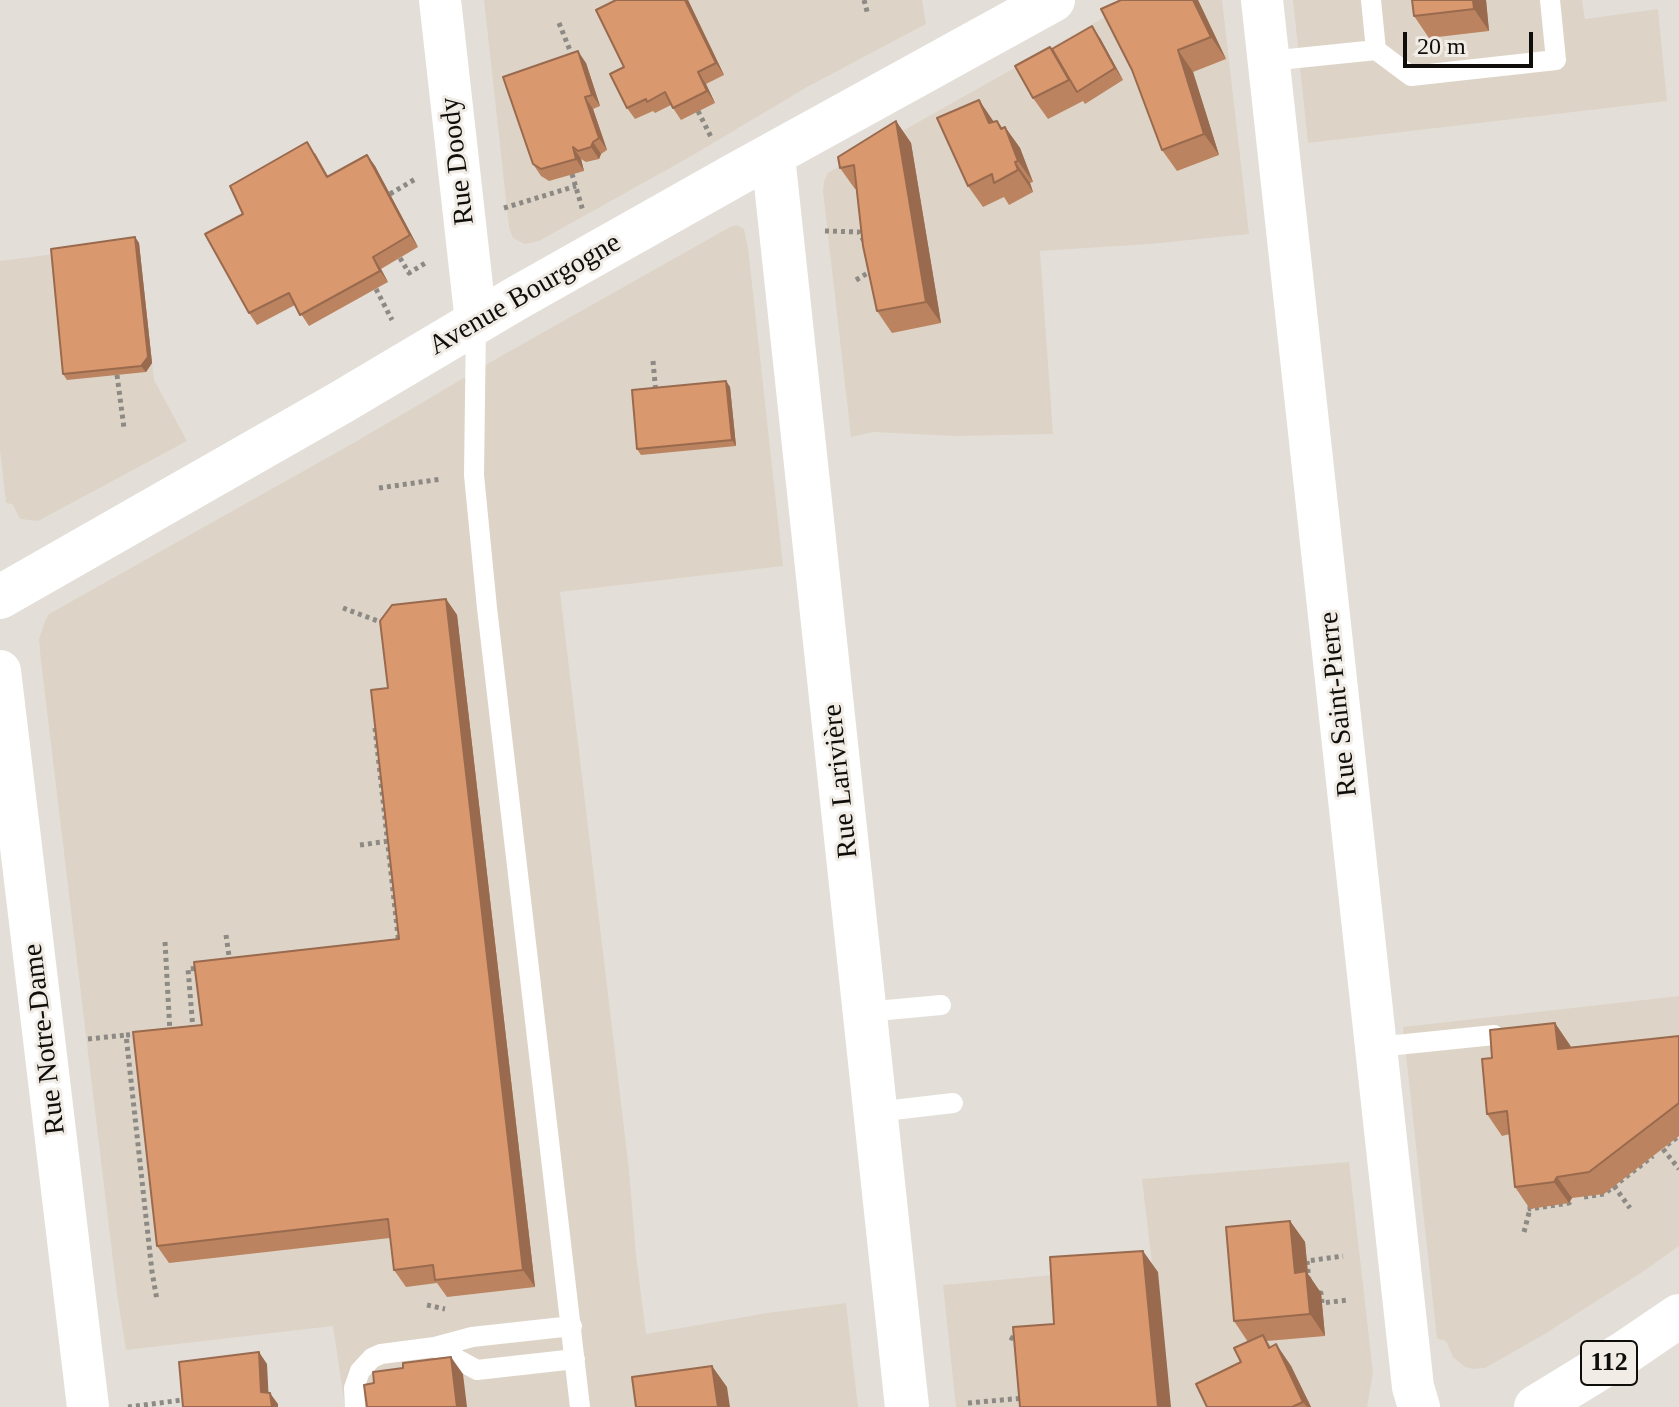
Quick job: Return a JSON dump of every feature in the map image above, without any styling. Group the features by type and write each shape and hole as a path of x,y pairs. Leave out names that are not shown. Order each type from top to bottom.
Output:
{"street":[{"name":"Rue Doody","path":"440,0 476,322"},
{"name":"Avenue Bourgogne","path":"0,597 476,322 1053,0"},
{"name":"Rue Saint-Pierre","path":"1262,0 1413,1387 1419,1407"},
{"name":"Rue Larivière","path":"773,156 907,1407"},
{"name":"Rue Notre-Dame","path":"0,671 88,1407"},
{"name":"112","path":"1536,1407 1679,1316"}],"lane":[{"path":"1371,0 1376,50"},
{"path":"1269,61 1376,50 1411,76 1556,60 1550,0"},
{"path":"476,322 474,475 580,1407"},
{"path":"865,1012 941,1005"},
{"path":"1377,1047 1494,1035"},
{"path":"876,1112 953,1103"},
{"path":"355,1407 356,1379 372,1358 472,1337 572,1326"},
{"path":"435,1347 477,1370 575,1359"}],"path":[{"path":"864,0 868,15"},
{"path":"559,23 576,66"},
{"path":"698,111 717,148"},
{"path":"390,194 427,173"},
{"path":"572,174 586,220"},
{"path":"502,209 576,186"},
{"path":"824,231 859,232 872,255"},
{"path":"400,258 409,273 437,257"},
{"path":"856,280 878,267"},
{"path":"376,289 396,326"},
{"path":"653,361 656,394"},
{"path":"117,375 124,428"},
{"path":"379,488 474,475"},
{"path":"343,608 391,626 383,636"},
{"path":"374,717 400,957"},
{"path":"360,845 398,840"},
{"path":"216,966 230,965 226,935"},
{"path":"165,942 171,1046"},
{"path":"198,1043 193,1029 188,969 202,968"},
{"path":"155,1032 193,1029"},
{"path":"83,1039 140,1034"},
{"path":"126,1035 157,1300"},
{"path":"1530,1209 1569,1203 1572,1198 1604,1194 1679,1136"},
{"path":"1663,1149 1679,1169"},
{"path":"1614,1186 1630,1208"},
{"path":"1524,1232 1530,1209 1529,1195"},
{"path":"1309,1283 1307,1261 1343,1256"},
{"path":"1310,1294 1321,1293 1322,1303 1348,1300"},
{"path":"427,1305 447,1310"},
{"path":"1010,1337 1028,1349"},
{"path":"968,1403 1033,1397"},
{"path":"127,1407 190,1399"}],"shaded area":[{"path":"484,0 922,0 926,24 807,87 539,241 525,244 513,238 509,227"},
{"path":"1135,0 1222,0 1249,234 1040,251 1053,434 954,436 873,432 851,437 823,191 828,173"},
{"path":"1293,0 1582,0 1585,19 1658,9 1667,101 1308,143"},
{"path":"737,225 744,229 748,248 783,566 560,592 646,1334 846,1303 858,1407 345,1407 333,1326 126,1350 41,661 39,639 45,621 49,614"},
{"path":"139,243 154,380 187,441 38,521 20,519 12,504 6,503 0,450 0,261"},
{"path":"1679,996 1679,1246 1543,1335 1485,1368 1465,1367 1453,1357 1444,1340 1437,1339 1403,1027"},
{"path":"1349,1162 1373,1373 1367,1407 956,1407 943,1285 1085,1272 1153,1272 1142,1179"}],"building":[{"path":"616,0 685,0 716,63 698,72 707,91 673,108 665,92 627,108 610,74 624,67 596,10"},
{"path":"1121,0 1193,0 1211,37 1178,50 1204,134 1162,150 1132,70 1101,9"},
{"path":"1412,0 1473,0 1474,9 1414,16"},
{"path":"1092,26 1115,68 1077,92 1052,49"},
{"path":"1050,47 1069,80 1033,98 1015,66"},
{"path":"578,51 592,95 585,97 599,138 591,147 578,151 573,147 576,159 541,169 533,164 503,77"},
{"path":"979,100 989,123 997,121 1001,129 1005,127 1018,161 1015,162 1018,170 994,183 992,174 968,186 937,118"},
{"path":"896,121 926,302 877,311 863,246 854,165 840,168 838,157"},
{"path":"307,142 327,177 367,155 410,235 373,257 380,271 300,315 289,293 249,313 205,234 243,214 230,186"},
{"path":"135,237 148,357 141,366 63,374 51,249"},
{"path":"726,381 732,440 637,449 632,390"},
{"path":"446,599 523,1270 435,1280 433,1265 394,1270 388,1219 157,1246 133,1032 202,1025 194,962 399,939 371,690 388,688 380,621 392,605"},
{"path":"1555,1023 1558,1049 1679,1036 1679,1103 1589,1172 1557,1177 1554,1182 1515,1187 1507,1111 1487,1114 1482,1059 1492,1058 1490,1030"},
{"path":"1290,1221 1295,1273 1306,1271 1310,1314 1234,1321 1226,1227"},
{"path":"1143,1251 1158,1407 1020,1407 1013,1327 1054,1324 1050,1257"},
{"path":"1263,1335 1269,1348 1276,1344 1303,1402 1292,1407 1207,1407 1196,1384 1241,1362 1234,1348"},
{"path":"259,1352 261,1392 270,1393 272,1407 183,1407 179,1362"},
{"path":"451,1357 457,1407 367,1407 364,1385 374,1383 373,1372 403,1368 403,1363"},
{"path":"712,1366 718,1407 636,1407 632,1377"}]}
